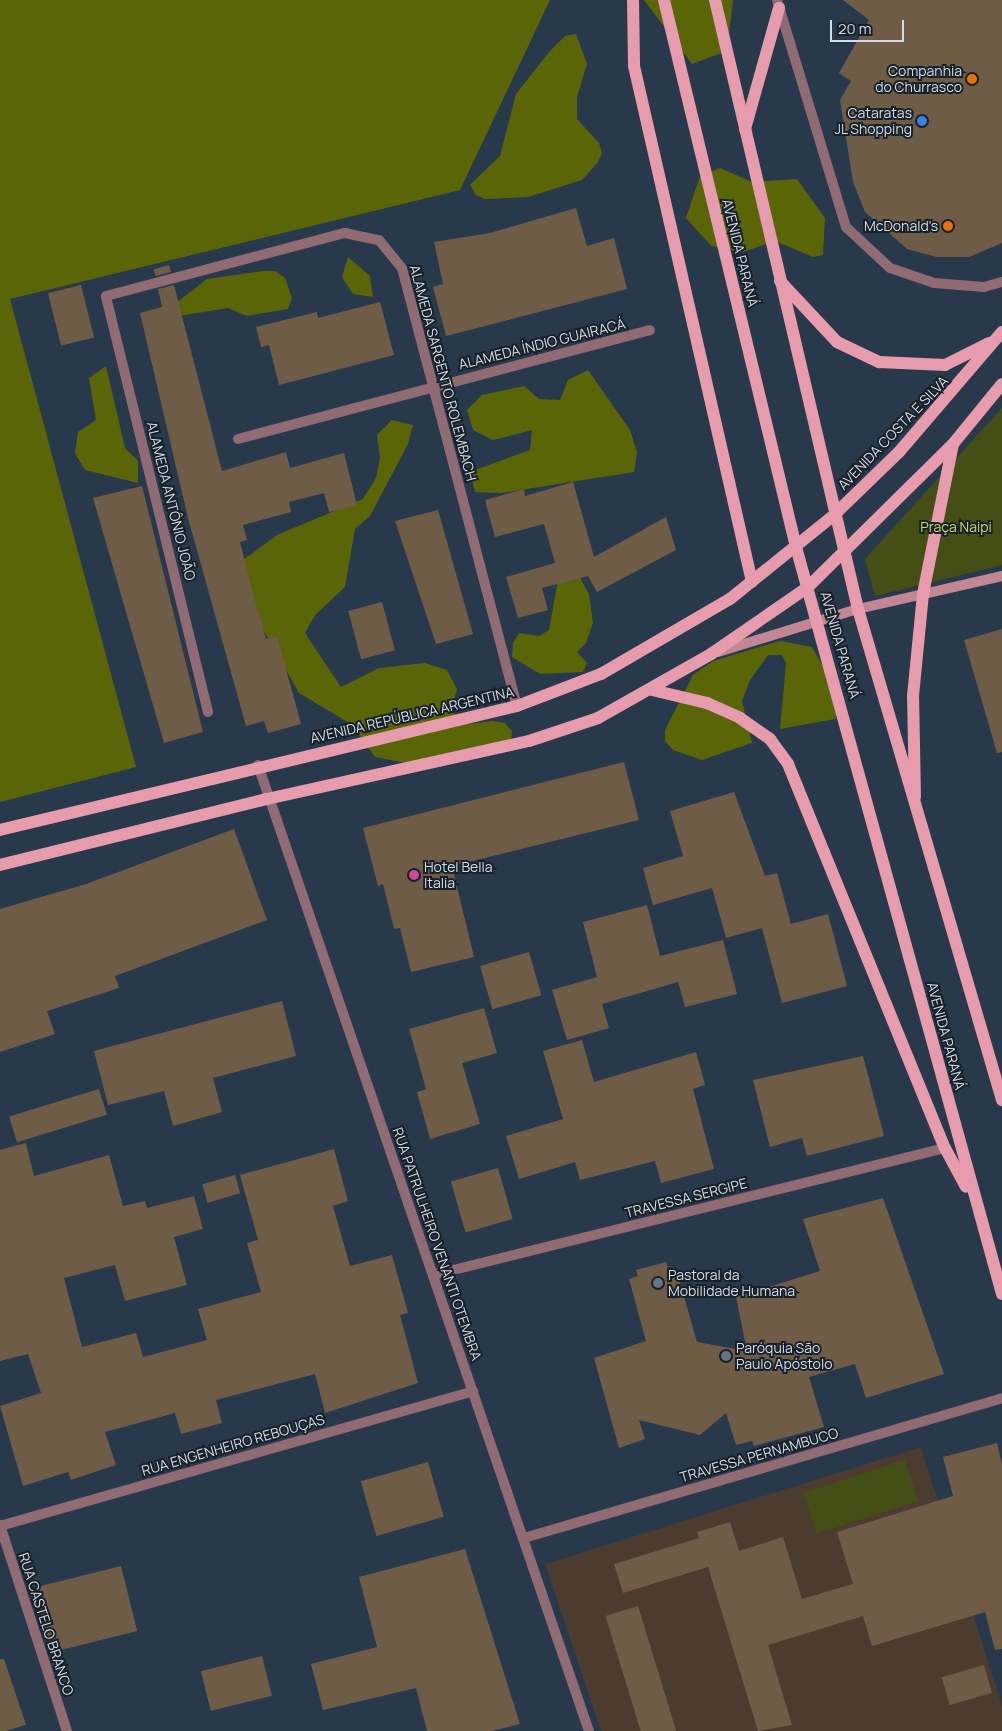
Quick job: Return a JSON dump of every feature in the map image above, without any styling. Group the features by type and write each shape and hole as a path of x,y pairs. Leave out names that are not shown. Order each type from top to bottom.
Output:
{"main road":[{"path":"633,0 634,66 752,582"},
{"name":"AVENIDA PARANÁ","path":"664,0 796,547 819,622 977,1208 1002,1294"},
{"name":"AVENIDA PARANÁ","path":"715,0 778,279 858,609 916,816 1002,1100"},
{"path":"744,132 778,4"},
{"path":"778,279 837,342 879,362 945,365 999,336"},
{"name":"AVENIDA COSTA E SILVA","path":"796,547 834,515 899,452 999,336"},
{"path":"0,865 267,799 528,741 598,718 652,690 711,654 808,587 845,555 953,444 1002,384"},
{"path":"916,816 913,696 923,594 953,444"},
{"name":"AVENIDA REPÚBLICA ARGENTINA","path":"0,830 258,765 517,706 601,674 665,639 752,582 796,547"},
{"path":"711,654 858,609 1002,576"},
{"path":"652,690 706,703 740,718 770,739 788,764 945,1148 977,1208"}],"street":[{"path":"778,4 846,227 890,268 934,283 984,287 1002,282"},
{"name":"ALAMEDA SARGENTO ROLEMBACH","path":"106,296 346,233 379,240 402,268 517,706"},
{"name":"ALAMEDA ANTÔNIO JOÃO","path":"106,296 208,712"},
{"name":"ALAMEDA ÍNDIO GUAIRACÁ","path":"238,439 650,330"},
{"name":"RUA PATRULHEIRO VENANTI OTEMBRA","path":"258,765 267,799 524,1538 589,1731"},
{"name":"TRAVESSA SERGIPE","path":"433,1275 945,1148"},
{"name":"RUA ENGENHEIRO REBOUÇAS","path":"0,1525 473,1391"},
{"name":"TRAVESSA PERNAMBUCO","path":"524,1538 1002,1398"},
{"name":"RUA CASTELO BRANCO","path":"0,1525 67,1731"}],"shaded area":[{"path":"921,1447 1002,1706 1002,1731 601,1731 545,1564"}],"green space":[{"path":"0,0 550,0 460,190 10,299 136,767 0,802"},
{"path":"644,0 733,0 727,51 692,64"},
{"path":"576,34 587,64 577,97 577,119 599,143 602,153 598,162 582,180 528,197 485,199 476,195 470,185 500,156 516,94 550,51 565,36"},
{"path":"720,168 752,182 797,179 825,218 823,255 813,257 775,241 743,252 711,246 686,218 700,176"},
{"path":"348,257 370,276 373,297 353,294 342,277"},
{"path":"275,271 285,278 292,298 288,309 247,316 228,308 173,317 171,307 207,279"},
{"path":"106,366 125,448 138,461 138,483 85,470 75,453 78,432 96,420 89,378"},
{"path":"588,370 630,430 637,452 634,472 501,493 475,492 470,472 530,450 532,430 493,440 473,430 467,410 482,395 524,386 539,399 560,400 568,380"},
{"name":"Praça Naipi","path":"1002,408 1002,565 875,596 865,559"},
{"path":"392,420 413,425 408,444 370,516 355,529 345,587 315,615 305,633 341,687 379,668 425,663 447,670 457,689 451,711 468,724 493,721 505,723 512,731 511,742 411,764 375,757 351,724 299,693 257,619 243,560 277,535 363,499 376,478 380,457 377,435"},
{"path":"559,574 579,576 589,594 593,623 586,643 577,652 587,663 583,672 540,674 512,657 513,643 519,633 539,636 549,630"},
{"path":"780,641 812,647 827,673 838,712 835,719 780,729 786,663 782,655 768,655 750,680 742,701 752,743 702,760 673,750 665,741 665,730 693,675 713,661"},
{"path":"905,1460 918,1501 817,1534 803,1493"}],"building":[{"name":"Cataratas JL Shopping","path":"843,0 1002,0 1002,243 969,257 937,257 907,249 865,212 853,182 840,100 851,81 839,73 869,20"},
{"path":"576,208 587,246 614,238 627,289 446,336 433,287 443,284 434,242 490,233"},
{"path":"169,265 171,272 156,276 154,269"},
{"path":"81,285 94,337 61,346 48,293"},
{"path":"174,285 222,471 286,452 290,468 344,453 357,505 329,512 324,493 289,502 291,512 243,525 247,540 240,542 266,639 277,636 301,724 268,733 264,721 246,726 188,518 140,313 162,307 158,289"},
{"path":"380,302 394,355 279,385 269,345 261,347 256,327 317,312 318,318"},
{"path":"573,482 594,557 666,517 676,550 597,592 588,576 542,588 548,610 518,618 506,577 555,563 544,524 495,537 485,500 524,489 525,496"},
{"path":"142,486 203,732 164,743 93,498"},
{"path":"438,510 473,634 436,644 395,521"},
{"path":"382,602 395,650 361,659 348,611"},
{"path":"1002,629 1002,752 997,753 964,640"},
{"name":"Hotel Bella Italia","path":"624,762 639,820 452,866 474,957 411,972 400,928 394,929 383,884 378,886 363,828"},
{"path":"734,792 765,876 777,873 791,924 828,914 847,986 782,1003 762,928 726,938 712,888 653,905 643,868 683,856 670,811"},
{"path":"234,829 267,920 115,976 119,988 47,1011 55,1034 0,1052 0,909 86,884"},
{"path":"647,905 660,956 723,940 737,994 685,1007 678,982 602,1004 609,1028 567,1040 552,990 597,977 583,922"},
{"path":"529,952 541,995 492,1009 480,966"},
{"path":"282,1001 296,1056 213,1078 222,1112 173,1126 164,1091 108,1105 94,1051"},
{"path":"484,1008 497,1053 462,1063 480,1124 430,1139 417,1092 426,1089 409,1029"},
{"path":"582,1040 594,1082 696,1052 705,1085 693,1089 714,1169 661,1183 655,1161 580,1180 575,1162 519,1179 506,1136 563,1119 543,1051"},
{"path":"863,1056 884,1136 807,1156 802,1138 770,1147 753,1080"},
{"path":"99,1089 107,1115 17,1142 9,1116"},
{"path":"26,1143 34,1176 109,1155 123,1206 145,1201 147,1208 194,1196 203,1229 174,1237 187,1285 125,1301 115,1265 64,1278 82,1347 136,1333 143,1357 207,1340 198,1309 261,1292 247,1243 258,1240 240,1175 334,1149 348,1201 333,1206 350,1266 392,1255 408,1313 400,1315 418,1383 325,1413 315,1374 216,1400 222,1423 181,1434 175,1413 105,1432 116,1465 71,1480 68,1472 23,1486 0,1406 41,1393 28,1354 0,1361 0,1150"},
{"path":"498,1168 513,1219 466,1232 451,1182"},
{"path":"235,1175 240,1193 208,1203 202,1184"},
{"path":"883,1198 944,1374 866,1398 855,1364 809,1377 824,1427 754,1446 752,1441 736,1445 726,1413 700,1435 639,1420 645,1439 619,1448 594,1358 646,1341 629,1279 638,1276 636,1270 666,1262 670,1274 677,1272 697,1342 747,1351 736,1297 820,1271 803,1219"},
{"path":"997,1443 1002,1464 1002,1649 995,1650 985,1612 872,1646 863,1616 768,1645 792,1725 758,1731 708,1567 623,1593 614,1564 699,1538 697,1532 730,1522 739,1551 783,1537 802,1599 853,1584 837,1532 953,1496 943,1457"},
{"path":"428,1462 444,1517 376,1536 361,1481"},
{"path":"465,1549 520,1724 492,1731 427,1731 416,1688 323,1710 311,1664 377,1647 359,1577"},
{"path":"121,1566 137,1631 51,1653 35,1588"},
{"path":"638,1606 676,1731 641,1731 605,1616"},
{"path":"262,1656 272,1696 211,1711 201,1671"},
{"path":"0,1659 4,1659 26,1725 6,1731 0,1731"},
{"path":"984,1665 992,1693 950,1705 942,1677"}],"place":[{"name":"Companhia do Churrasco","path":"972,79"},
{"name":"Cataratas JL Shopping","path":"922,121"},
{"name":"McDonald's","path":"948,226"},
{"name":"Hotel Bella Italia","path":"414,875"},
{"name":"Pastoral da Mobilidade Humana","path":"658,1283"},
{"name":"Paróquia São Paulo Apóstolo","path":"726,1356"}]}
